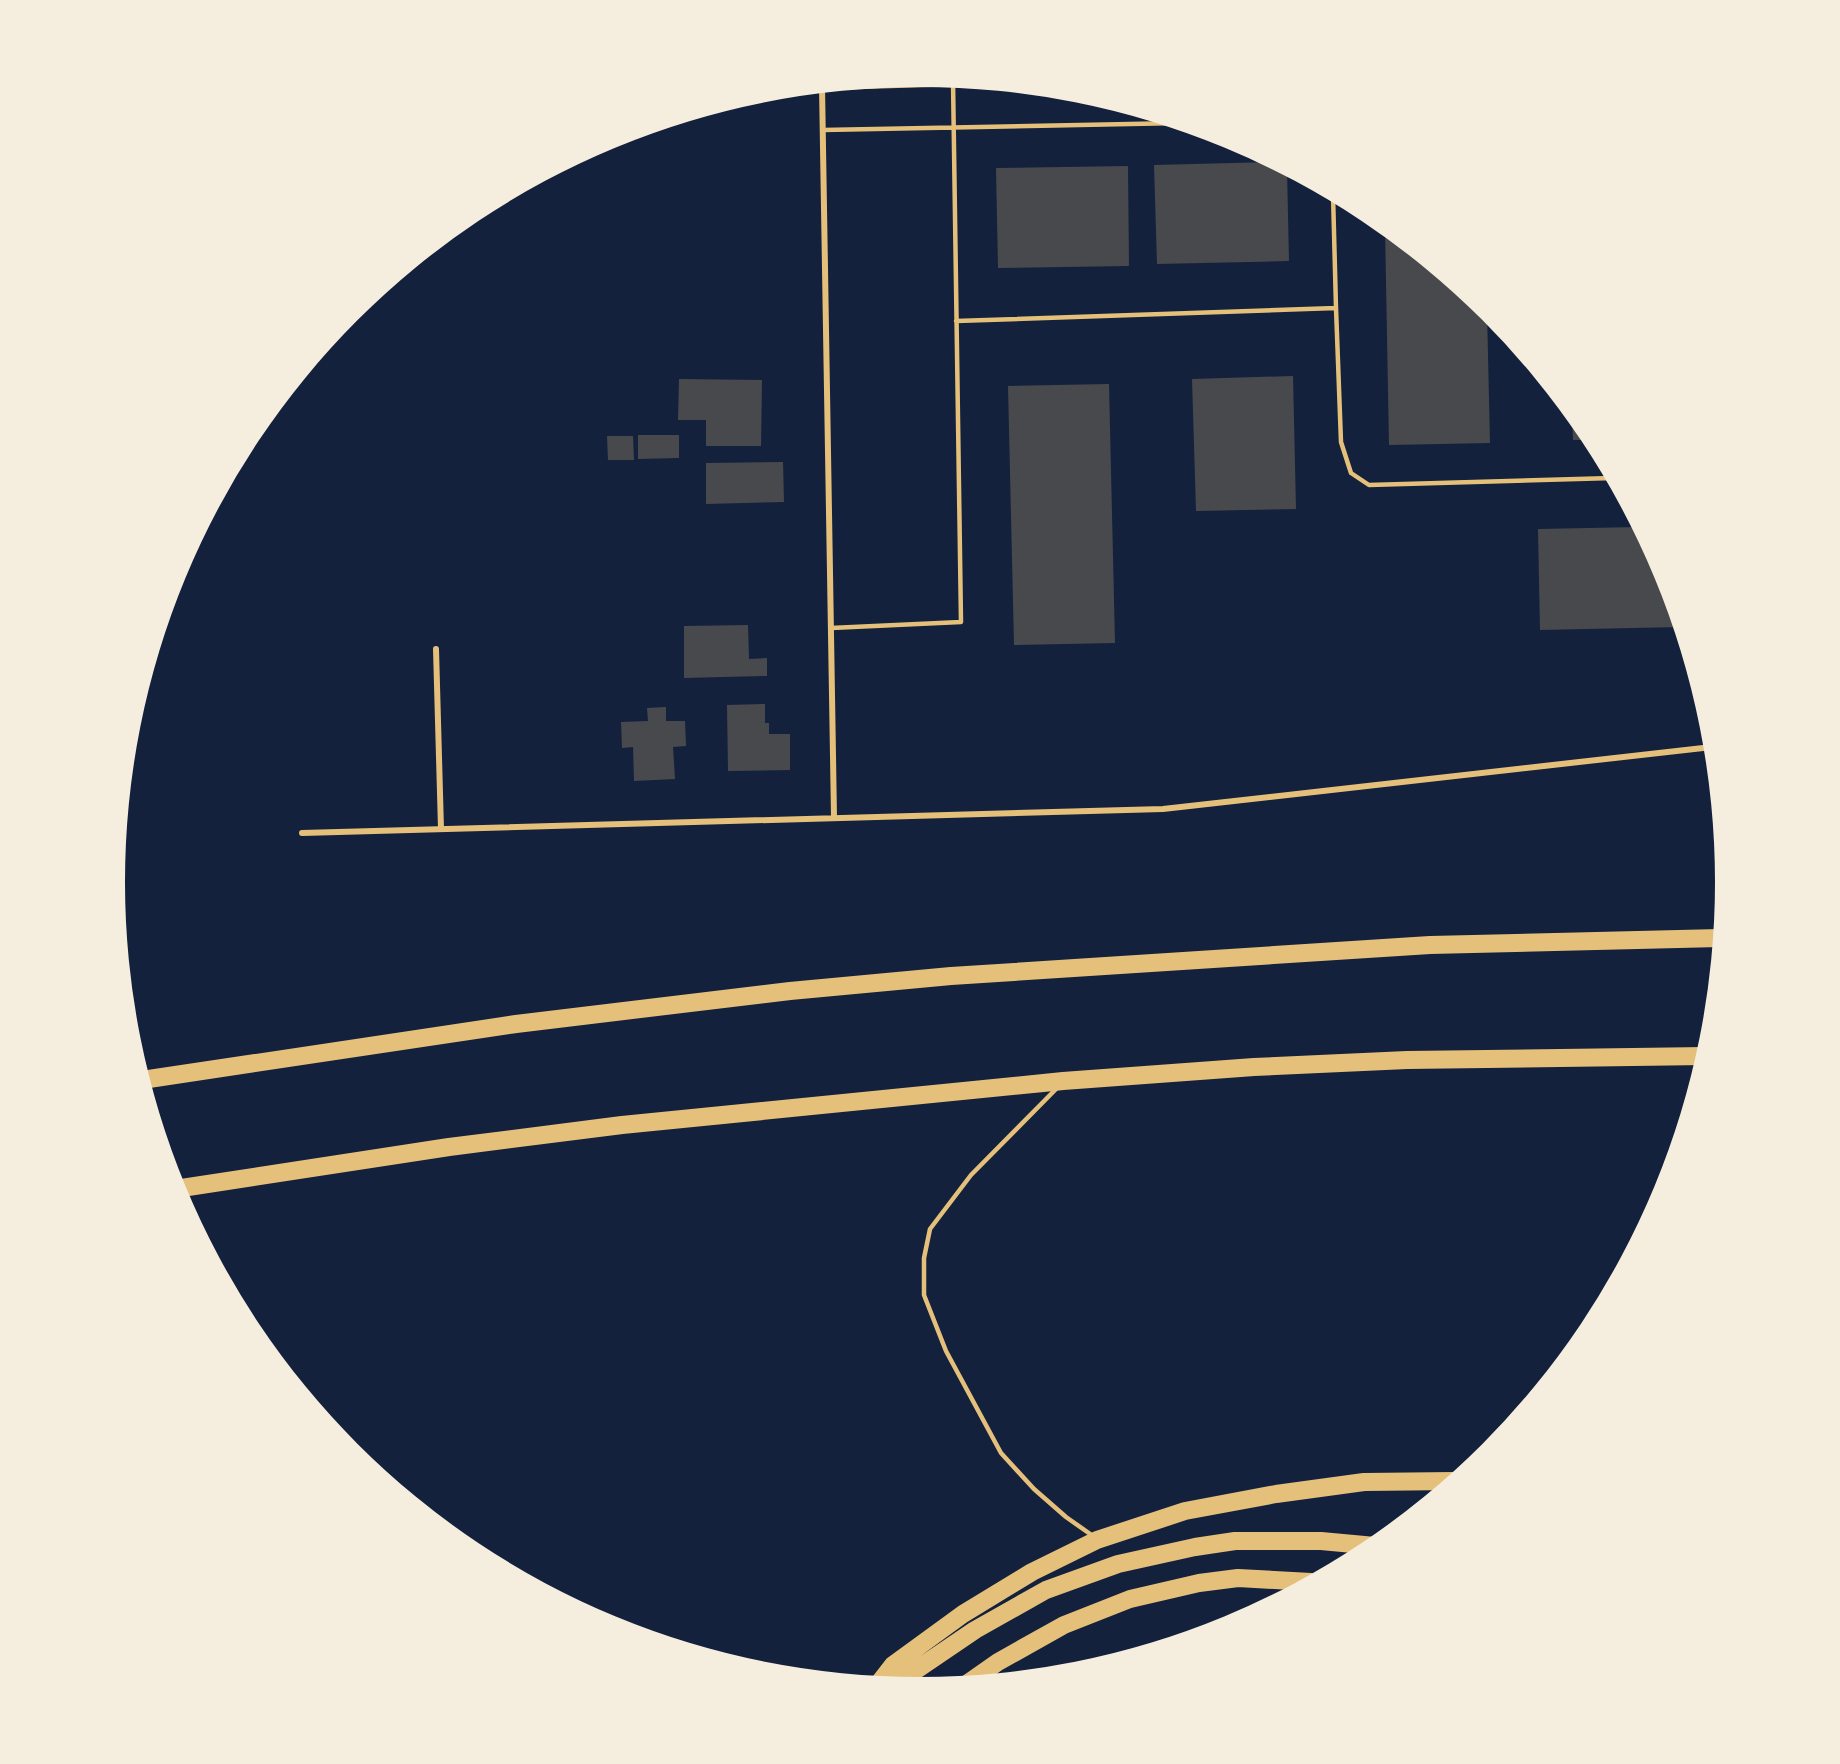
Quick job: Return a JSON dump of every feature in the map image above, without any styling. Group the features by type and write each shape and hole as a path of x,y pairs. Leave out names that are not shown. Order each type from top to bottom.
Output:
{"highway":[{"path":"150,1079 516,1024 778,993 951,976 1430,945 1713,938"},
{"path":"187,1187 449,1147 622,1125 1063,1082 1254,1067 1407,1060 1695,1056"},
{"path":"885,1676 893,1665 963,1614 1032,1572 1097,1540 1185,1511 1276,1494 1364,1482 1443,1481"},
{"path":"907,1676 975,1630 1046,1590 1118,1564 1194,1547 1235,1541 1321,1541 1359,1545"},
{"path":"981,1674 1064,1625 1130,1599 1199,1583 1238,1578 1297,1581"}],"street":[{"path":"822,93 834,817"},
{"path":"436,649 441,829"},
{"path":"302,833 1163,809 1703,748"}],"lane":[{"path":"831,628 961,622 953,88"},
{"path":"823,130 1158,124"},
{"path":"1334,204 1341,442 1351,473 1369,485 1604,478"},
{"path":"957,321 1336,308"},
{"path":"1063,1082 971,1175 930,1229 924,1258 924,1295 946,1352 1001,1453 1034,1489 1097,1540"}],"building":[{"path":"1257,162 1287,177 1289,261 1157,264 1154,165"},
{"path":"1128,166 1129,266 998,268 996,168"},
{"path":"1385,238 1444,284 1487,326 1490,443 1389,445"},
{"path":"1293,376 1296,509 1196,511 1192,379"},
{"path":"679,379 762,380 761,446 706,446 706,420 678,420"},
{"path":"1109,384 1115,643 1014,645 1008,386"},
{"path":"1573,428 1581,440 1573,440"},
{"path":"638,435 679,435 679,458 638,459"},
{"path":"607,436 633,436 634,460 608,460"},
{"path":"783,462 784,502 706,504 706,463"},
{"path":"1631,527 1673,627 1540,630 1538,529"},
{"path":"748,625 749,659 767,658 767,676 684,678 684,626"},
{"path":"765,704 765,723 769,723 769,734 790,734 790,770 728,771 727,705"},
{"path":"666,707 666,721 685,721 686,746 673,747 675,779 634,781 633,747 622,748 621,722 648,721 647,708"}]}
